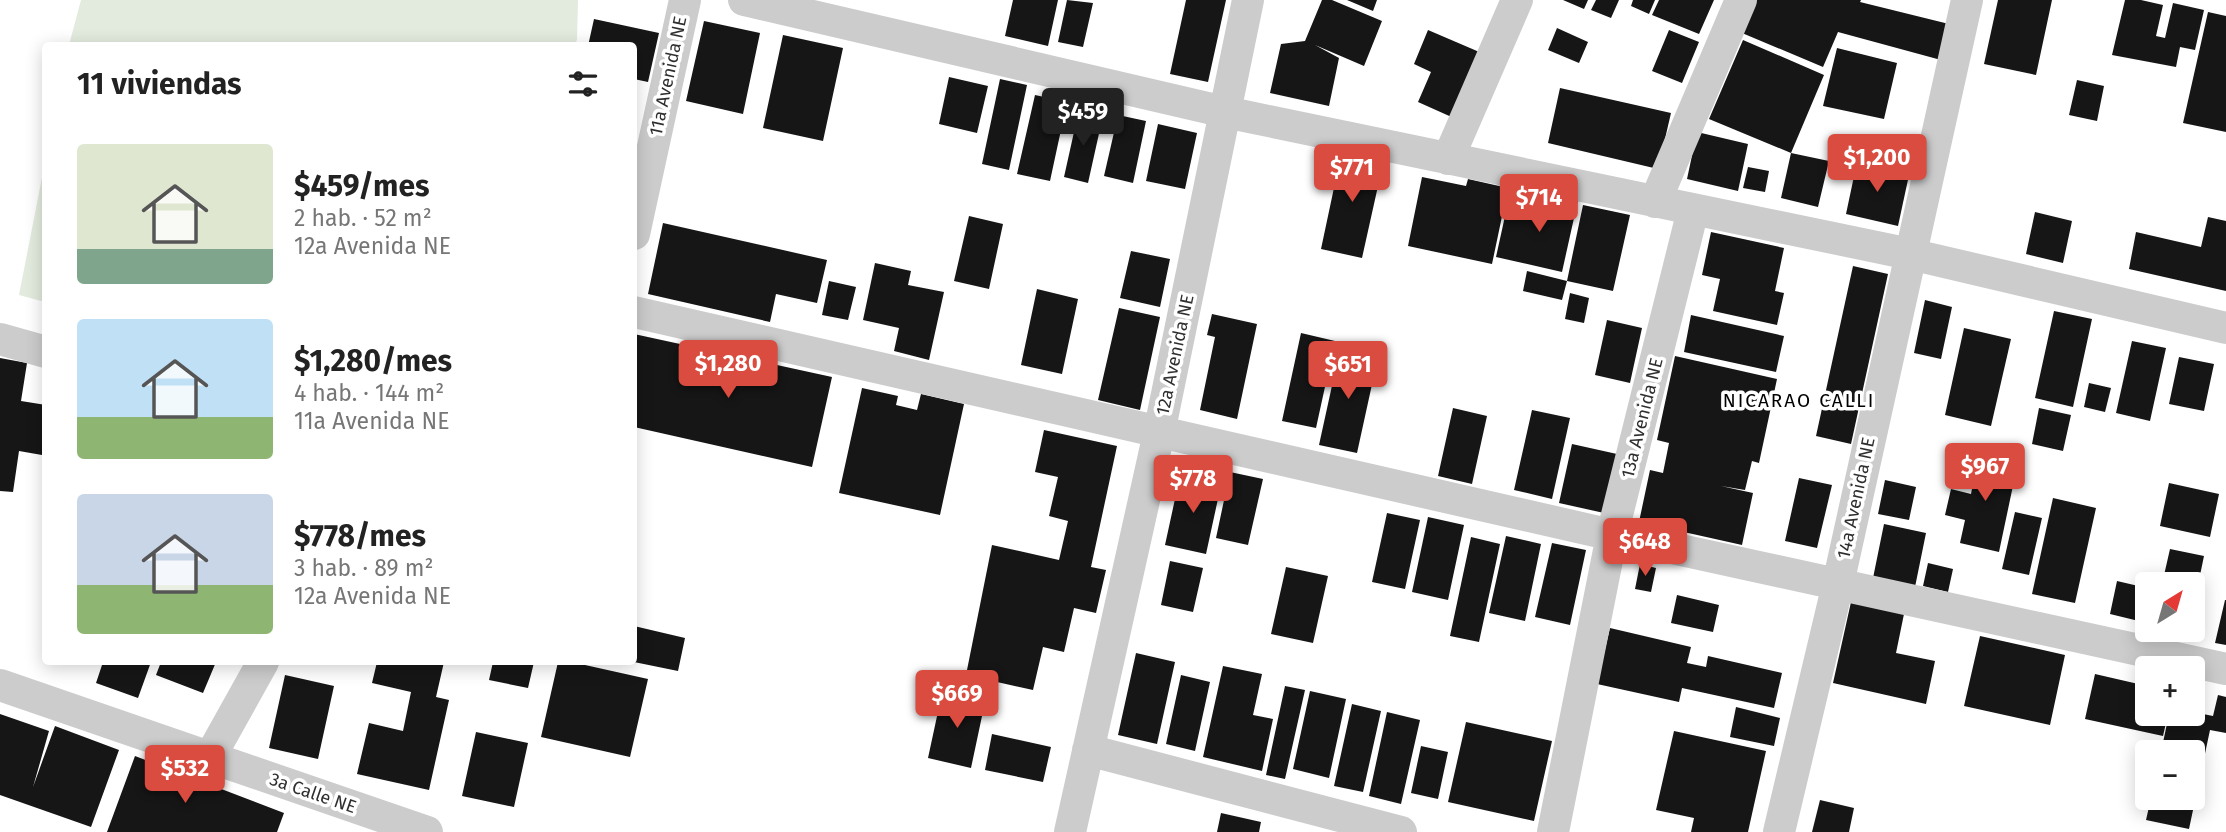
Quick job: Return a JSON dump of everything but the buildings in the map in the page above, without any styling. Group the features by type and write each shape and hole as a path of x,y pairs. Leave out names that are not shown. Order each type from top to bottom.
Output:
{"street":[{"name":"11a Avenida NE","path":"637,220 685,0"},
{"path":"744,0 1225,113 1910,254 2226,328"},
{"name":"12a Avenida NE","path":"1070,832 1159,433 1248,0"},
{"path":"1448,159 1517,0"},
{"path":"1656,202 1741,0"},
{"name":"14a Avenida NE","path":"1779,832 1838,584 1968,0"},
{"name":"13a Avenida NE","path":"1553,832 1612,535 1693,210"},
{"path":"637,313 1612,535 2226,668"},
{"path":"0,339 42,351"},
{"path":"209,757 261,665"},
{"name":"3a Calle NE","path":"0,685 427,832"},
{"path":"1088,750 1401,832"}],"shaded area":[{"path":"81,0 578,0 576,42 70,42"},
{"path":"42,177 42,301 19,295"}],"district":[{"name":"NICARAO CALLI","path":"1799,400"}]}
